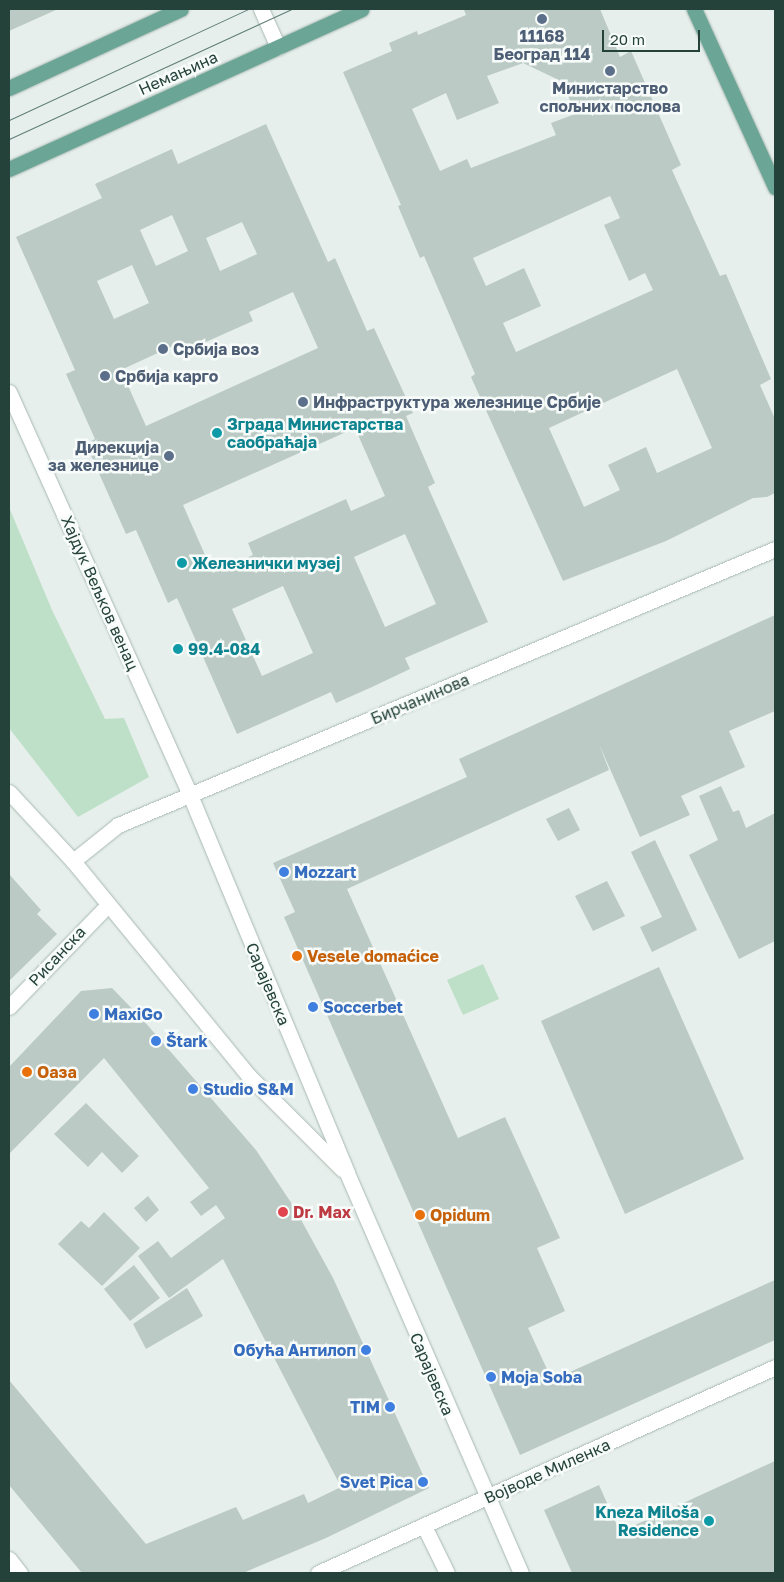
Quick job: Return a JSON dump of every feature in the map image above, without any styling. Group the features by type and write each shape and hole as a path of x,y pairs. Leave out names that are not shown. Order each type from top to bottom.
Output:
{"main road":[{"path":"9,88 181,9"},
{"name":"Немањина","path":"9,169 361,9"},
{"path":"694,9 775,187"}],"street":[{"path":"261,9 278,47"},
{"name":"Хајдук Вељков венац","path":"9,392 190,795"},
{"name":"Бирчанинова","path":"73,861 118,825 775,549"},
{"path":"9,792 73,861 107,906"},
{"name":"Сарајевска","path":"190,795 347,1174 486,1499 521,1573"},
{"name":"Сарајевска","path":"107,906 249,1076 347,1174"},
{"name":"Рисанска","path":"9,1007 80,930 107,906"},
{"name":"Војводе Миленка","path":"318,1573 486,1499 775,1367"},
{"path":"424,1526 447,1573"},
{"path":"9,1558 20,1573"}],"green space":[{"path":"9,507 52,610 105,719 124,718 149,777 78,817 9,728"},
{"path":"483,964 499,999 463,1015 447,980"}],"building":[{"path":"9,9 58,9 9,31"},
{"path":"600,9 620,57 631,51 681,165 672,170 720,276 726,274 771,379 760,385 775,419 775,493 767,497 753,498 666,541 563,581 471,377 475,374 424,256 420,258 398,206 401,205 343,72 392,51 389,43 417,31 418,35 466,15 464,10","holes":["523,63 563,82 575,114 551,123 556,135 471,168 467,159 440,171 412,109 446,93 457,120 499,103 487,76","610,196 620,218 604,225 629,281 645,273 653,290 516,352 503,323 541,306 524,268 486,286 473,258","677,369 712,448 657,473 646,447 608,465 620,490 584,507 549,428"]},
{"name":"Зграда Министарства саобраћаја","path":"266,124 328,262 335,258 367,331 374,328 413,413 406,416 435,483 428,487 488,622 405,658 410,669 372,687 336,703 331,692 237,734 177,598 168,603 136,530 126,534 86,444 95,439 66,374 75,370 16,237 102,198 95,184 172,149 178,164","holes":["172,215 188,251 156,266 140,230","242,222 257,254 220,271 206,238","132,265 149,303 114,319 97,281","293,292 318,348 146,426 121,370 177,344 181,353 253,321 249,312","355,428 385,496 351,511 346,499 248,543 253,555 213,573 183,505","405,534 436,604 385,627 354,557","283,586 313,653 262,676 232,609"]},
{"path":"775,615 775,711 729,731 745,767 681,796 690,815 640,837 599,744 609,770 347,889 458,1138 505,1117 560,1238 537,1248 565,1311 528,1328 552,1380 775,1280 775,1340 520,1455 284,917 295,912 273,863 467,777 459,759"},
{"path":"721,786 733,812 739,810 746,828 775,813 775,941 739,959 689,855 718,840 699,796"},
{"path":"569,808 580,830 558,841 546,819"},
{"path":"655,840 697,930 652,952 640,927 662,917 631,852"},
{"path":"9,874 41,910 37,914 57,934 9,981"},
{"path":"607,881 625,916 593,931 575,896"},
{"path":"659,967 744,1159 625,1214 541,1021"},
{"path":"112,988 143,1020 256,1150 294,1207 333,1278 429,1488 326,1538 243,1573 82,1573 9,1485 9,1380 146,1544 236,1507 243,1520 304,1494 308,1503 341,1487 223,1259 169,1298 138,1256 158,1241 171,1258 225,1218 216,1205 201,1216 190,1202 209,1188 104,1058 9,1154 9,1067 81,991"},
{"path":"86,1103 139,1156 122,1173 102,1152 88,1167 54,1134"},
{"path":"148,1196 159,1210 146,1222 134,1208"},
{"path":"104,1212 140,1248 102,1286 58,1244 81,1221 89,1228"},
{"path":"134,1265 160,1298 130,1321 104,1289"},
{"path":"187,1288 203,1316 146,1349 133,1324"},
{"name":"Kneza Miloša Residence","path":"775,1461 775,1573 572,1573 544,1510 599,1485 620,1532"}],"tram line":[{"path":"9,120 248,9"},
{"path":"9,139 291,9"}],"place":[{"name":"11168 Београд 114","path":"542,19"},
{"name":"Министарство спољних послова","path":"610,71"},
{"name":"Србија воз","path":"163,349"},
{"name":"Србија карго","path":"105,376"},
{"name":"Инфраструктура железнице Србије","path":"303,402"},
{"name":"Зграда Министарства саобраћаја","path":"217,433"},
{"name":"Дирекција за железнице","path":"169,456"},
{"name":"Железнички музеј","path":"182,563"},
{"name":"99.4-084","path":"178,649"},
{"name":"Mozzart","path":"284,872"},
{"name":"Vesele domaćice","path":"297,956"},
{"name":"Soccerbet","path":"313,1007"},
{"name":"MaxiGo","path":"94,1014"},
{"name":"Štark","path":"156,1041"},
{"name":"Оаза","path":"27,1072"},
{"name":"Studio S&M","path":"193,1089"},
{"name":"Dr. Max","path":"283,1212"},
{"name":"Opidum","path":"420,1215"},
{"name":"Обућа Антилоп","path":"366,1350"},
{"name":"Moja Soba","path":"491,1377"},
{"name":"TIM","path":"390,1407"},
{"name":"Svet Pica","path":"423,1482"},
{"name":"Kneza Miloša Residence","path":"709,1521"}]}
